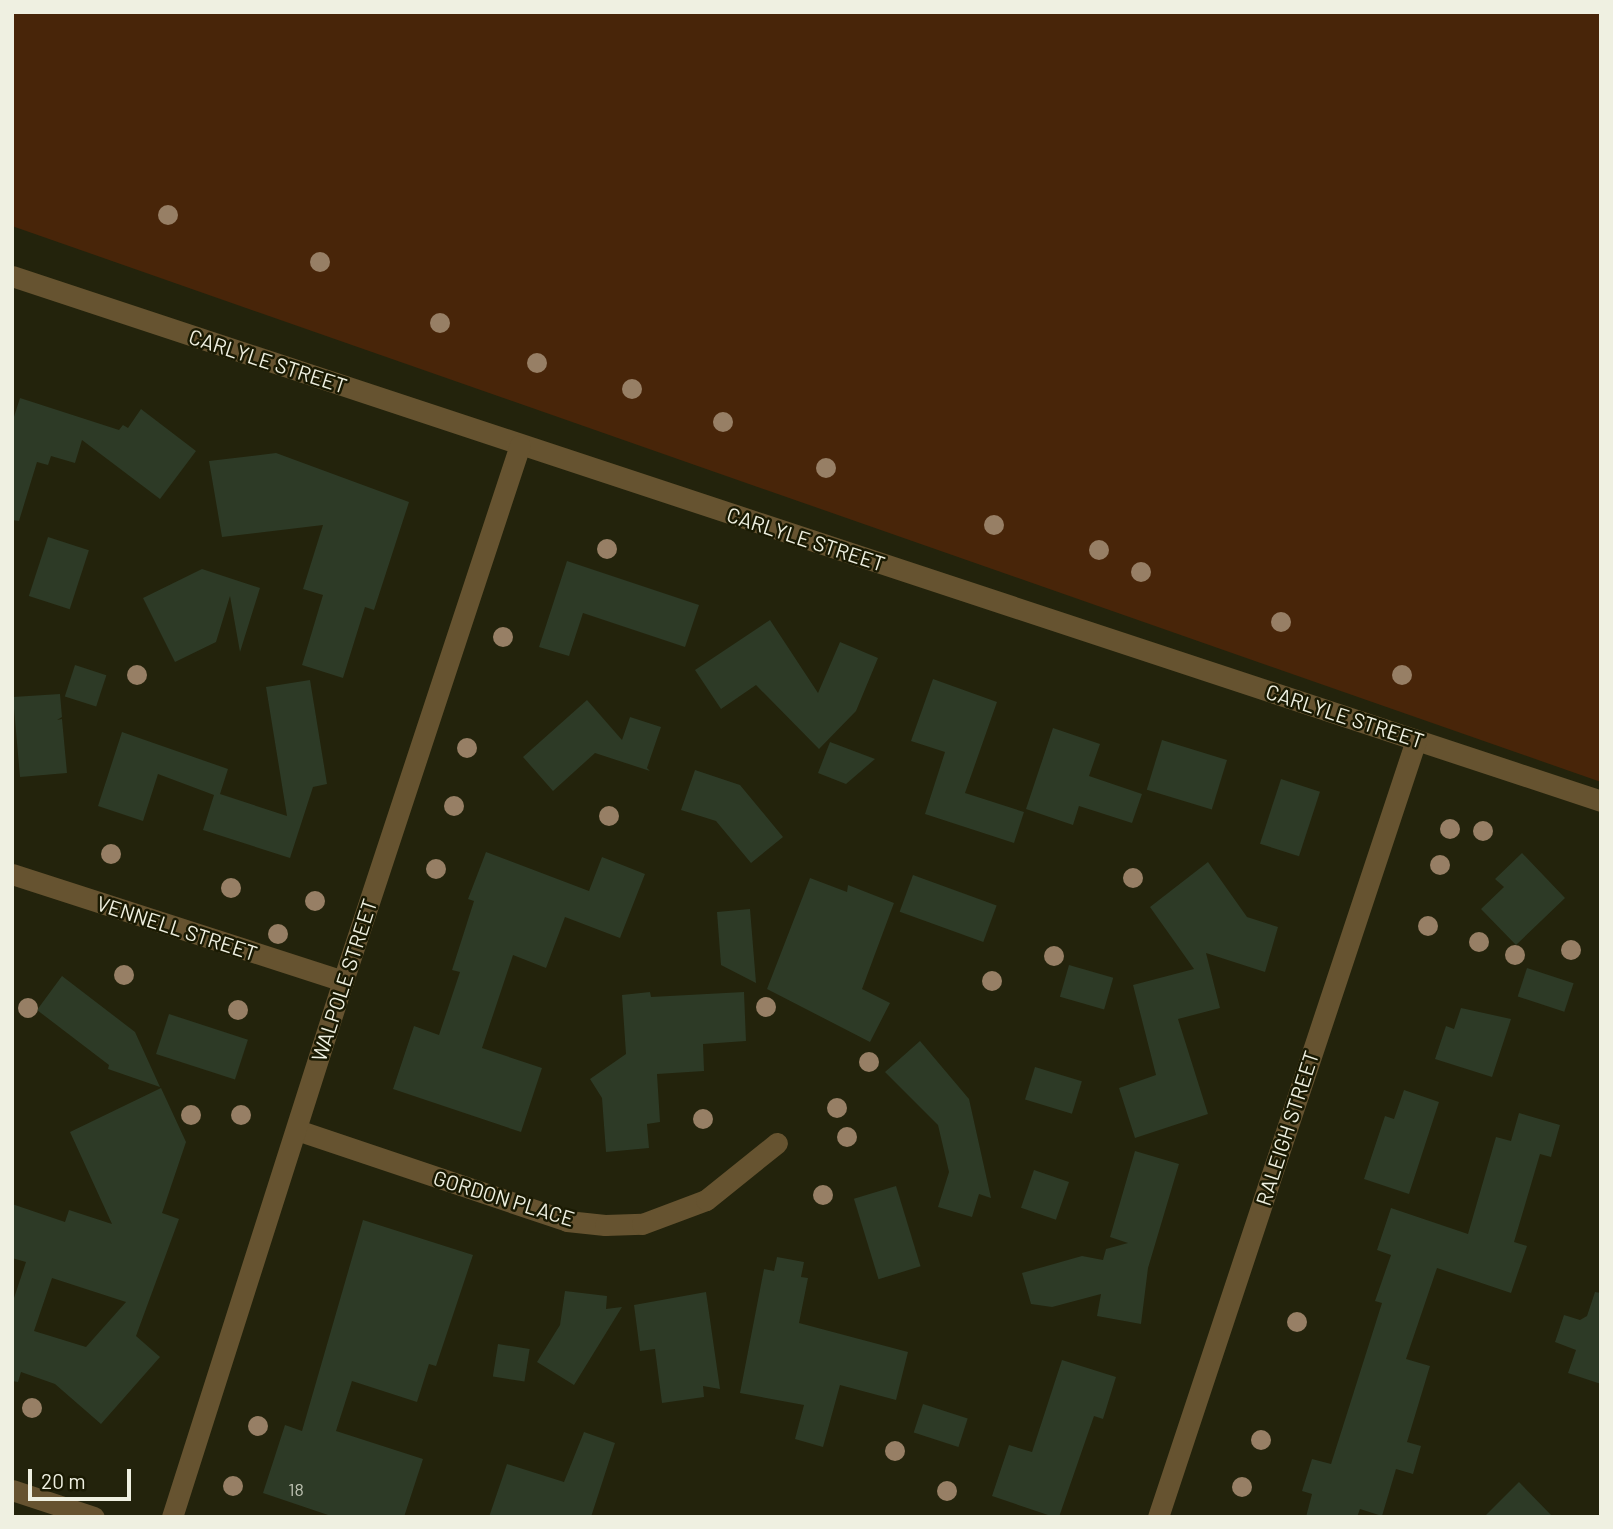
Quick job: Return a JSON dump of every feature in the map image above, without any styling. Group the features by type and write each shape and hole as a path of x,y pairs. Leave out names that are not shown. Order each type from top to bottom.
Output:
{"street":[{"name":"CARLYLE STREET","path":"12,276 1601,801"},
{"name":"WALPOLE STREET","path":"172,1517 343,981 520,445"},
{"name":"RALEIGH STREET","path":"1158,1517 1416,740"},
{"name":"VENNELL STREET","path":"12,874 343,981"},
{"name":"GORDON PLACE","path":"297,1130 567,1221 605,1225 642,1224 705,1200 777,1143"},
{"path":"12,1490 94,1517"}],"shaded area":[{"path":"12,12 1601,12 1601,782 12,226"}],"building":[{"path":"20,398 119,430 123,425 128,428 141,409 196,451 160,499 82,440 75,463 51,456 48,465 37,462 19,521 12,520 12,423"},
{"path":"276,453 409,502 374,610 365,607 343,678 302,665 323,595 303,589 323,525 222,537 209,461"},
{"path":"48,537 89,550 70,609 29,596"},
{"path":"567,561 699,605 685,647 583,613 569,656 539,647"},
{"path":"202,569 260,588 240,652 230,596 216,642 175,662 143,598"},
{"path":"770,620 818,693 840,642 878,658 856,711 819,749 756,685 721,709 695,670"},
{"path":"75,665 106,675 96,707 65,696"},
{"path":"933,679 997,702 965,793 1024,812 1014,843 925,814 945,752 911,741"},
{"path":"310,680 327,784 313,787 290,858 203,830 214,795 158,774 143,821 98,806 122,732 228,769 220,794 287,816 266,687"},
{"path":"60,694 62,717 57,720 62,719 67,773 20,777 13,697"},
{"path":"587,700 622,740 630,717 661,727 647,768 650,771 595,753 553,791 523,757"},
{"path":"1053,728 1100,744 1089,776 1142,794 1132,823 1079,806 1073,825 1026,809"},
{"path":"1162,740 1227,760 1212,810 1147,790"},
{"path":"830,742 875,759 846,784 818,773"},
{"path":"695,770 740,785 783,837 751,863 716,821 681,810"},
{"path":"1281,779 1320,792 1299,856 1260,844"},
{"path":"486,852 589,891 602,857 645,874 620,938 565,917 546,968 513,955 482,1048 542,1068 521,1132 393,1089 414,1026 439,1035 460,972 452,970 474,901 468,899"},
{"path":"1522,853 1565,898 1516,945 1481,909 1504,887 1495,879"},
{"path":"1208,862 1247,917 1278,927 1265,972 1206,953 1220,1008 1178,1019 1208,1114 1135,1138 1119,1088 1156,1075 1133,985 1194,969 1150,907"},
{"path":"913,875 997,905 983,942 900,912"},
{"path":"810,878 847,892 848,885 894,903 862,989 890,1003 870,1042 767,989"},
{"path":"750,909 756,983 721,965 717,912"},
{"path":"1069,965 1113,978 1104,1009 1060,997"},
{"path":"1527,968 1574,983 1564,1012 1518,997"},
{"path":"62,976 135,1032 160,1087 108,1069 109,1065 37,1010"},
{"path":"650,992 651,997 744,992 746,1041 703,1044 704,1071 657,1074 660,1122 647,1124 649,1148 606,1152 602,1098 590,1079 626,1054 622,995"},
{"path":"1461,1008 1511,1019 1492,1077 1435,1059 1446,1026 1454,1029"},
{"path":"169,1014 248,1040 235,1080 156,1054"},
{"path":"920,1041 969,1099 991,1198 979,1194 972,1217 938,1207 949,1172 938,1125 885,1072"},
{"path":"1035,1067 1082,1081 1072,1114 1025,1100"},
{"path":"161,1088 186,1142 162,1213 179,1219 136,1336 160,1357 101,1424 55,1384 21,1372 18,1382 12,1381 12,1304 26,1262 12,1258 12,1204 65,1222 69,1210 112,1224 70,1132","holes":["52,1278 126,1302 86,1347 34,1331"]},
{"path":"1404,1090 1439,1102 1409,1194 1364,1179 1385,1116 1394,1119"},
{"path":"1519,1113 1560,1125 1551,1157 1540,1154 1514,1242 1527,1246 1511,1293 1437,1268 1406,1359 1430,1366 1407,1442 1421,1446 1413,1474 1396,1469 1382,1516 1360,1509 1357,1517 1306,1517 1312,1494 1302,1491 1312,1459 1331,1464 1382,1303 1375,1301 1391,1255 1377,1250 1391,1208 1468,1234 1496,1137 1511,1141"},
{"path":"1135,1151 1179,1164 1148,1268 1141,1324 1097,1316 1101,1294 1052,1307 1031,1304 1022,1273 1082,1256 1103,1260 1106,1249 1128,1243 1110,1237"},
{"path":"1034,1170 1069,1182 1056,1220 1021,1208"},
{"path":"896,1186 921,1266 878,1279 854,1199"},
{"path":"363,1220 473,1255 436,1366 429,1364 417,1402 352,1381 336,1431 423,1459 404,1517 334,1517 263,1493 285,1425 302,1431"},
{"path":"777,1257 804,1262 801,1277 808,1278 799,1323 908,1352 896,1400 840,1385 823,1447 795,1439 804,1405 740,1393 764,1269 774,1271"},
{"path":"565,1291 607,1296 606,1309 622,1307 574,1385 537,1362 560,1325"},
{"path":"706,1292 720,1389 703,1386 704,1397 662,1403 655,1349 640,1351 634,1305"},
{"path":"1595,1292 1601,1293 1601,1384 1568,1373 1576,1350 1555,1342 1564,1315 1580,1320 1587,1316"},
{"path":"498,1344 530,1349 524,1382 493,1377"},
{"path":"1062,1360 1116,1377 1103,1419 1094,1416 1059,1517 1054,1517 992,1496 1009,1445 1032,1452"},
{"path":"923,1404 968,1419 958,1447 914,1433"},
{"path":"584,1432 615,1443 591,1517 489,1517 507,1464 564,1482"},
{"path":"1519,1482 1553,1517 1484,1517"}]}
